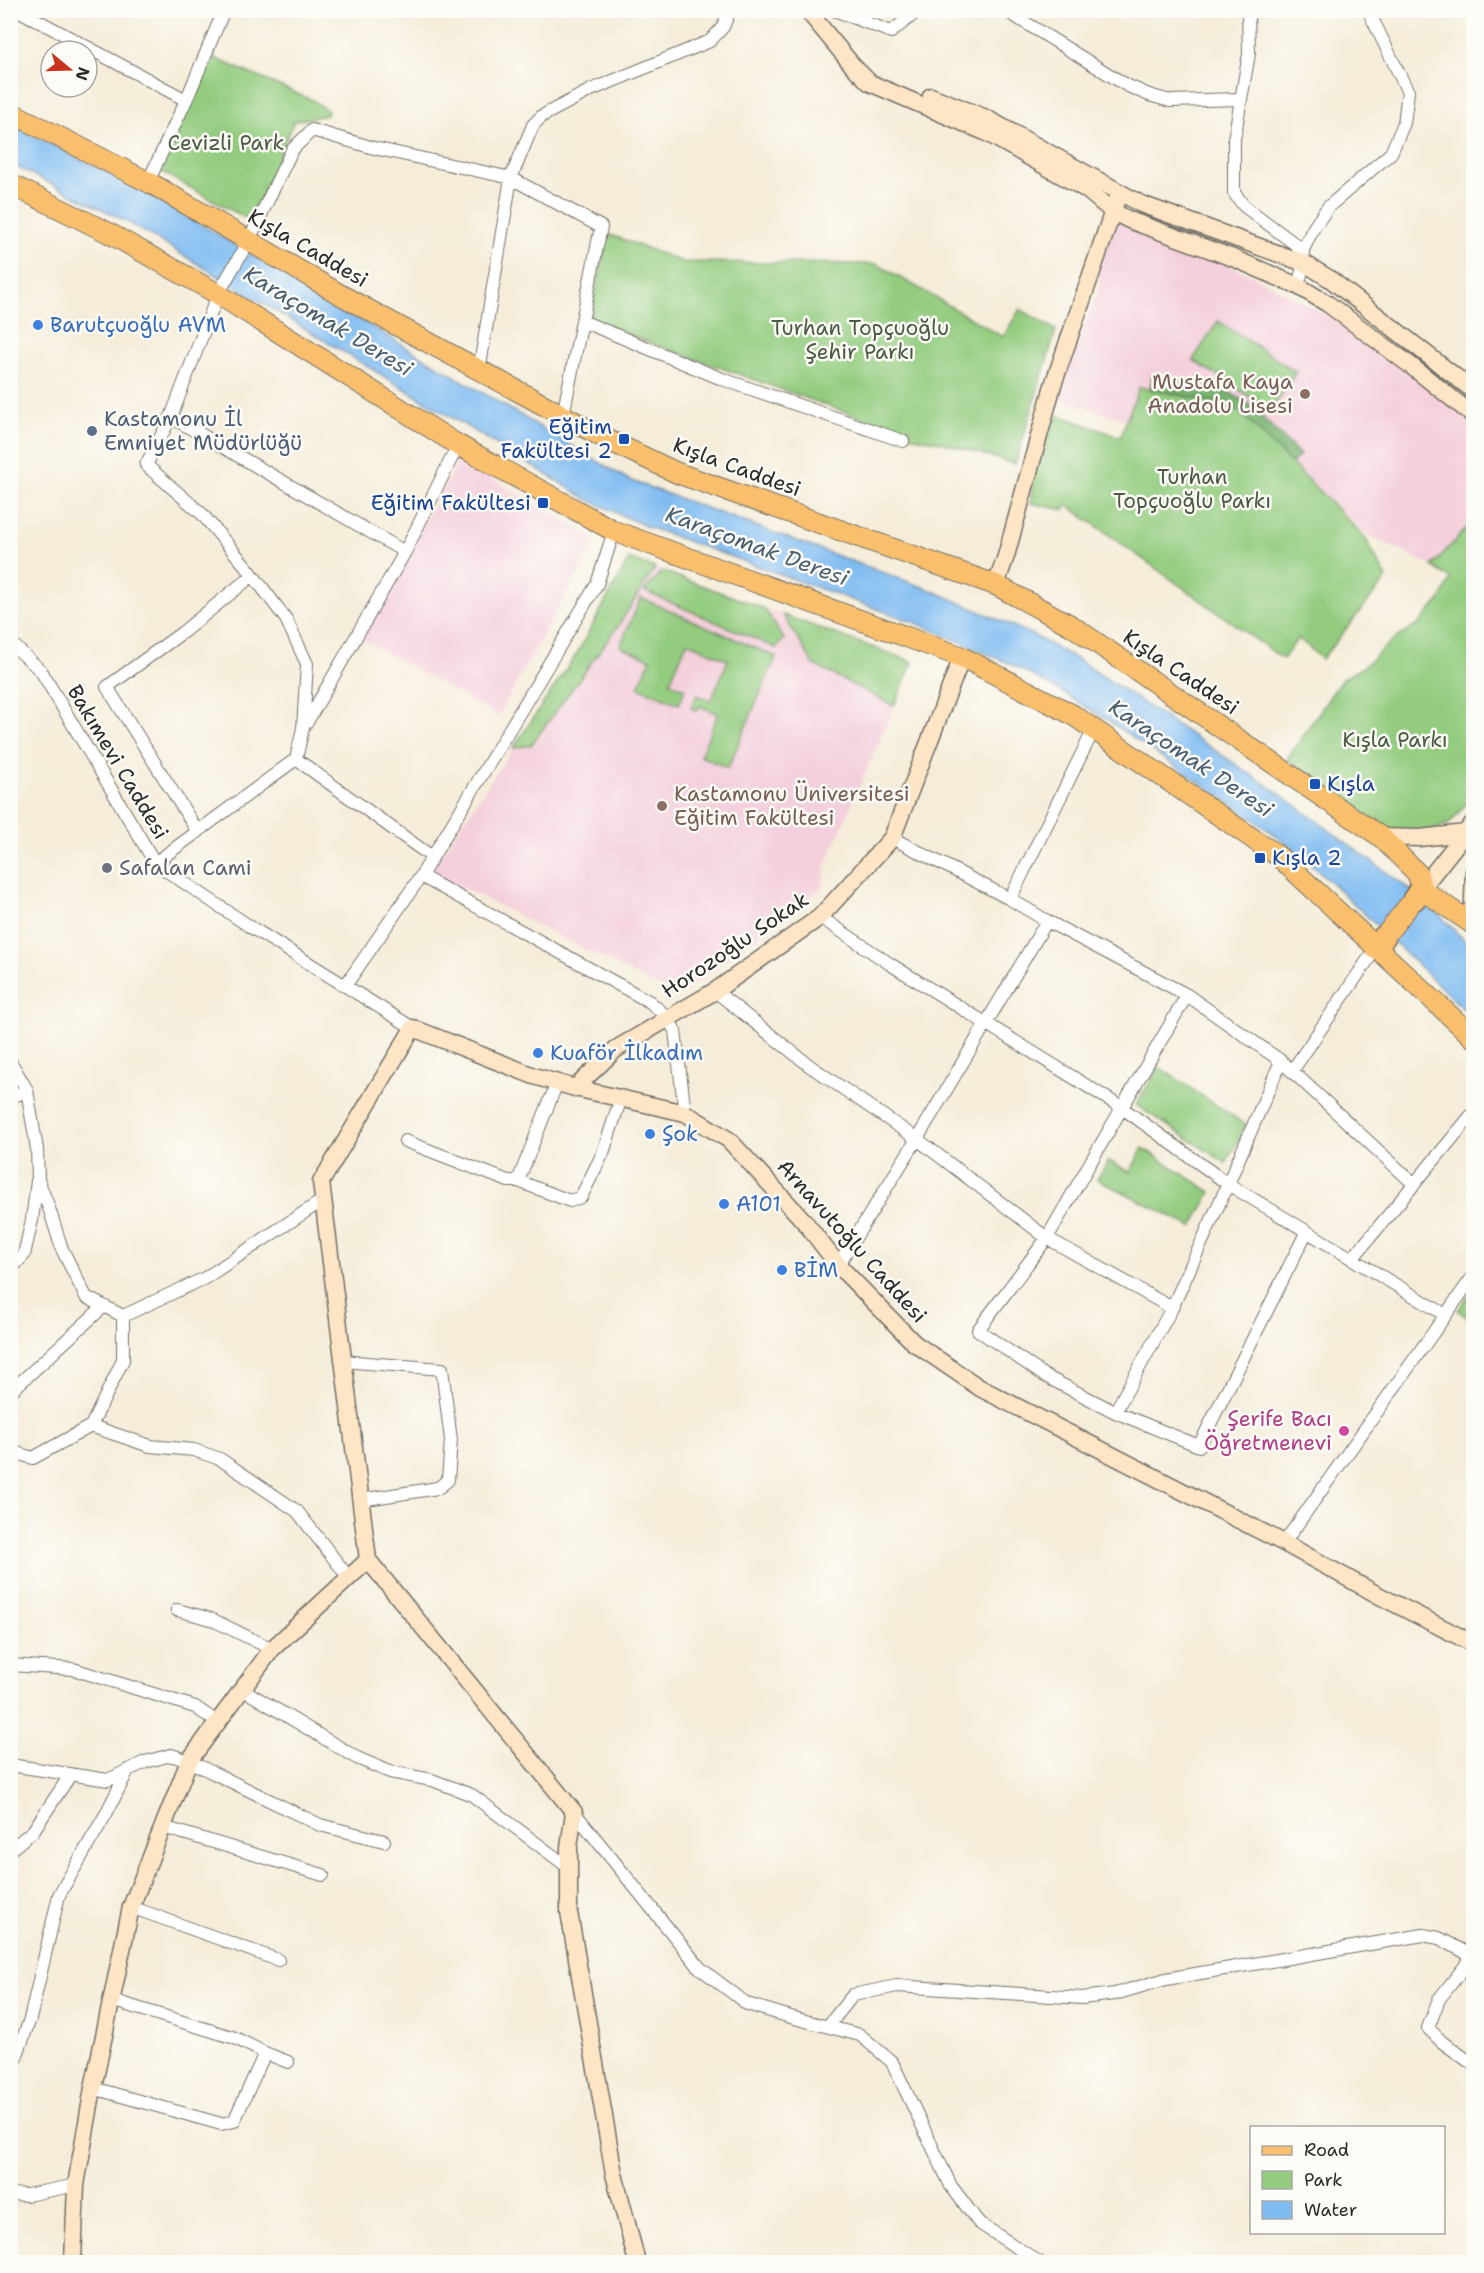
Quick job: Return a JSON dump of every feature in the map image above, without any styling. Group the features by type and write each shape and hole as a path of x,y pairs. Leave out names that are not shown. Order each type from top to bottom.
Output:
{"main road":[{"name":"Kışla Caddesi","path":"10,112 148,182 248,242 608,440 677,473 996,585 1072,626 1381,837 1418,874 1417,894"},
{"path":"10,184 107,232 218,294 336,366 458,445 614,531 962,657 1073,715 1278,856 1380,943 1473,1038"},
{"path":"1380,943 1417,894 1473,924"}],"street":[{"path":"18,10 186,100"},
{"path":"148,182 224,10"},
{"path":"479,371 511,178 533,125 542,116 591,90 710,41 723,27 730,10"},
{"path":"807,10 853,66 870,82 967,123 1011,146 1087,190 1112,211 1129,220 1233,258 1298,286 1328,304 1410,365 1473,416"},
{"path":"834,10 891,32 919,10"},
{"path":"1005,10 1126,85 1149,95 1170,101 1240,99"},
{"path":"1248,10 1248,54 1234,139 1234,194 1244,206 1330,279 1473,391"},
{"path":"1298,286 1303,256 1313,229 1328,207 1390,153 1404,123 1408,92 1368,10"},
{"path":"853,66 877,72 986,118 1141,204 1303,256"},
{"path":"155,863 296,759 303,728 307,664 286,619 202,514 147,465 171,417 218,294 248,242 292,150 312,130 374,148 511,178 601,227 563,415"},
{"path":"996,585 1053,385 1112,211 1121,193"},
{"path":"582,321 722,380 903,441"},
{"path":"171,417 405,552"},
{"path":"303,728 405,552 458,445"},
{"path":"345,986 421,876 597,584 614,531"},
{"path":"198,832 107,687 183,632 253,575"},
{"name":"Bakımevi Caddesi","path":"10,642 40,671 155,863 249,926 413,1028"},
{"name":"Horozoğlu Sokak","path":"575,1088 616,1049 714,991 820,917 892,838 962,657"},
{"path":"1010,899 1094,729"},
{"path":"296,759 432,857"},
{"path":"1381,837 1419,838 1470,827"},
{"path":"1417,894 1470,827"},
{"path":"892,838 1187,995 1281,1061 1413,1183"},
{"path":"1473,872 1473,924"},
{"path":"421,876 650,1002 668,1017 675,1031 685,1113"},
{"path":"820,917 1120,1107 1228,1184 1444,1314"},
{"path":"838,1265 917,1139 1047,921"},
{"path":"1292,1071 1380,943"},
{"path":"714,991 810,1066 917,1139 1047,1238 1172,1308"},
{"path":"1187,995 1120,1107 1047,1238 978,1330 1045,1376 1115,1412 1199,1446 1306,1233"},
{"path":"575,1088 534,1076 413,1028 321,1182 368,1560 700,1968 747,2004 860,2035 892,2062 951,2186 980,2223 1039,2262"},
{"path":"10,1061 27,1090 37,1149 38,1180 24,1255 10,1270"},
{"path":"1115,1412 1172,1308 1281,1061"},
{"path":"518,1181 557,1083"},
{"name":"Arnavutoğlu Caddesi","path":"575,1088 685,1113 729,1140 804,1221 838,1265 914,1343 980,1388 1284,1543 1473,1644"},
{"path":"10,1098 27,1090"},
{"path":"405,1141 508,1181 518,1181 570,1201 580,1197 603,1153 621,1098"},
{"path":"1352,1259 1473,1112"},
{"path":"38,1180 62,1249 86,1297 123,1316"},
{"path":"123,1316 206,1278 323,1200"},
{"path":"1284,1543 1473,1275"},
{"path":"10,1392 104,1306"},
{"path":"10,1451 33,1458 91,1426 123,1360 123,1316"},
{"path":"343,1361 442,1369 451,1440 448,1480 438,1488 360,1500"},
{"path":"91,1426 150,1446 194,1450 220,1459 297,1511 349,1578"},
{"path":"74,2262 76,2185 93,2088 131,1907 189,1761 272,1649 368,1560"},
{"path":"177,1611 211,1619 272,1649"},
{"path":"10,1665 73,1669 195,1707 217,1722"},
{"path":"242,1689 357,1758 390,1772 432,1780 472,1795 568,1867"},
{"path":"10,1765 108,1780 145,1762 171,1755 189,1761 320,1825 384,1841"},
{"path":"10,2074 30,2019 59,1894 106,1814 128,1770"},
{"path":"10,1850 33,1832 71,1774"},
{"path":"574,1812 568,1867 569,1911 614,2174 637,2262"},
{"path":"163,1827 323,1875"},
{"path":"131,1907 278,1960"},
{"path":"828,2026 853,1995 897,1986 1082,1998 1115,1994 1166,1979 1423,1935 1439,1938 1473,1956 1439,1999 1428,2028 1442,2042 1473,2064"},
{"path":"111,2000 235,2038 265,2054 288,2062"},
{"path":"93,2088 221,2124 234,2121 265,2054"},
{"path":"10,2194 27,2195 76,2185"}],"shaded area":[{"name":"Mustafa Kaya Anadolu Lisesi","path":"1114,220 1254,276 1354,330 1473,423 1473,521 1432,566 1365,533 1291,464 1241,413 1227,405 1139,387 1126,420 1056,398 1100,286 1097,270"},
{"path":"460,459 596,540 498,716 358,637"},
{"name":"Kastamonu Üniversitesi Eğitim Fakültesi","path":"629,559 913,662 826,865 823,887 677,996 430,871 576,655"}],"green space":[{"name":"Cevizli Park","path":"207,55 314,101 328,111 327,115 294,121 251,221 156,169"},
{"name":"Turhan Topçuoğlu Şehir Parkı","path":"608,234 683,262 877,264 1003,337 1020,309 1056,330 1015,464 938,441 918,438 589,321"},
{"path":"1218,321 1296,372 1271,411 1193,360"},
{"path":"1152,376 1230,393 1248,403 1300,455 1291,464 1241,413 1227,405 1150,389"},
{"name":"Turhan Topçuoğlu Parkı","path":"1139,387 1227,405 1241,413 1364,536 1387,578 1322,659 1298,638 1283,659 1067,505 1064,510 1030,503 1035,466 1058,415 1120,437"},
{"name":"Kışla Parkı","path":"1473,521 1474,794 1449,824 1430,831 1388,830 1287,759 1342,679 1363,667 1393,640 1419,624 1440,600 1451,579 1432,566"},
{"path":"629,559 655,568 618,626 531,745 513,748 576,655"},
{"path":"662,571 764,608 784,639 776,648 644,591"},
{"path":"641,598 776,657 728,768 700,756 718,714 700,706 697,711 691,708 697,695 711,701 728,660 687,642 670,682 685,689 679,704 638,687 651,659 620,646"},
{"path":"783,615 913,662 894,706 814,665"},
{"path":"1159,1067 1246,1125 1226,1163 1136,1105"},
{"path":"1143,1148 1211,1192 1192,1227 1097,1179 1109,1161 1130,1172"},
{"path":"1473,1289 1473,1322 1458,1310"}],"water":[{"name":"Karaçomak Deresi","path":"10,124 143,190 629,480 931,590 1031,634 1078,660 1276,791 1433,908 1473,949 1473,1018 1330,881 1293,849 1255,820 1060,691 1015,666 919,624 645,526 587,499 126,221 11,164"}],"place":[{"name":"Barutçuoğlu AVM","path":"38,325"},
{"name":"Mustafa Kaya Anadolu Lisesi","path":"1305,394"},
{"name":"Kastamonu İl Emniyet Müdürlüğü","path":"92,431"},
{"name":"Eğitim Fakültesi 2","path":"624,439"},
{"name":"Eğitim Fakültesi","path":"543,503"},
{"name":"Kışla","path":"1315,784"},
{"name":"Kastamonu Üniversitesi Eğitim Fakültesi","path":"662,806"},
{"name":"Kışla 2","path":"1260,858"},
{"name":"Safalan Cami","path":"107,868"},
{"name":"Kuaför İlkadım","path":"538,1053"},
{"name":"Şok","path":"650,1134"},
{"name":"A101","path":"724,1204"},
{"name":"BİM","path":"782,1270"},
{"name":"Şerife Bacı Öğretmenevi","path":"1344,1431"}]}
